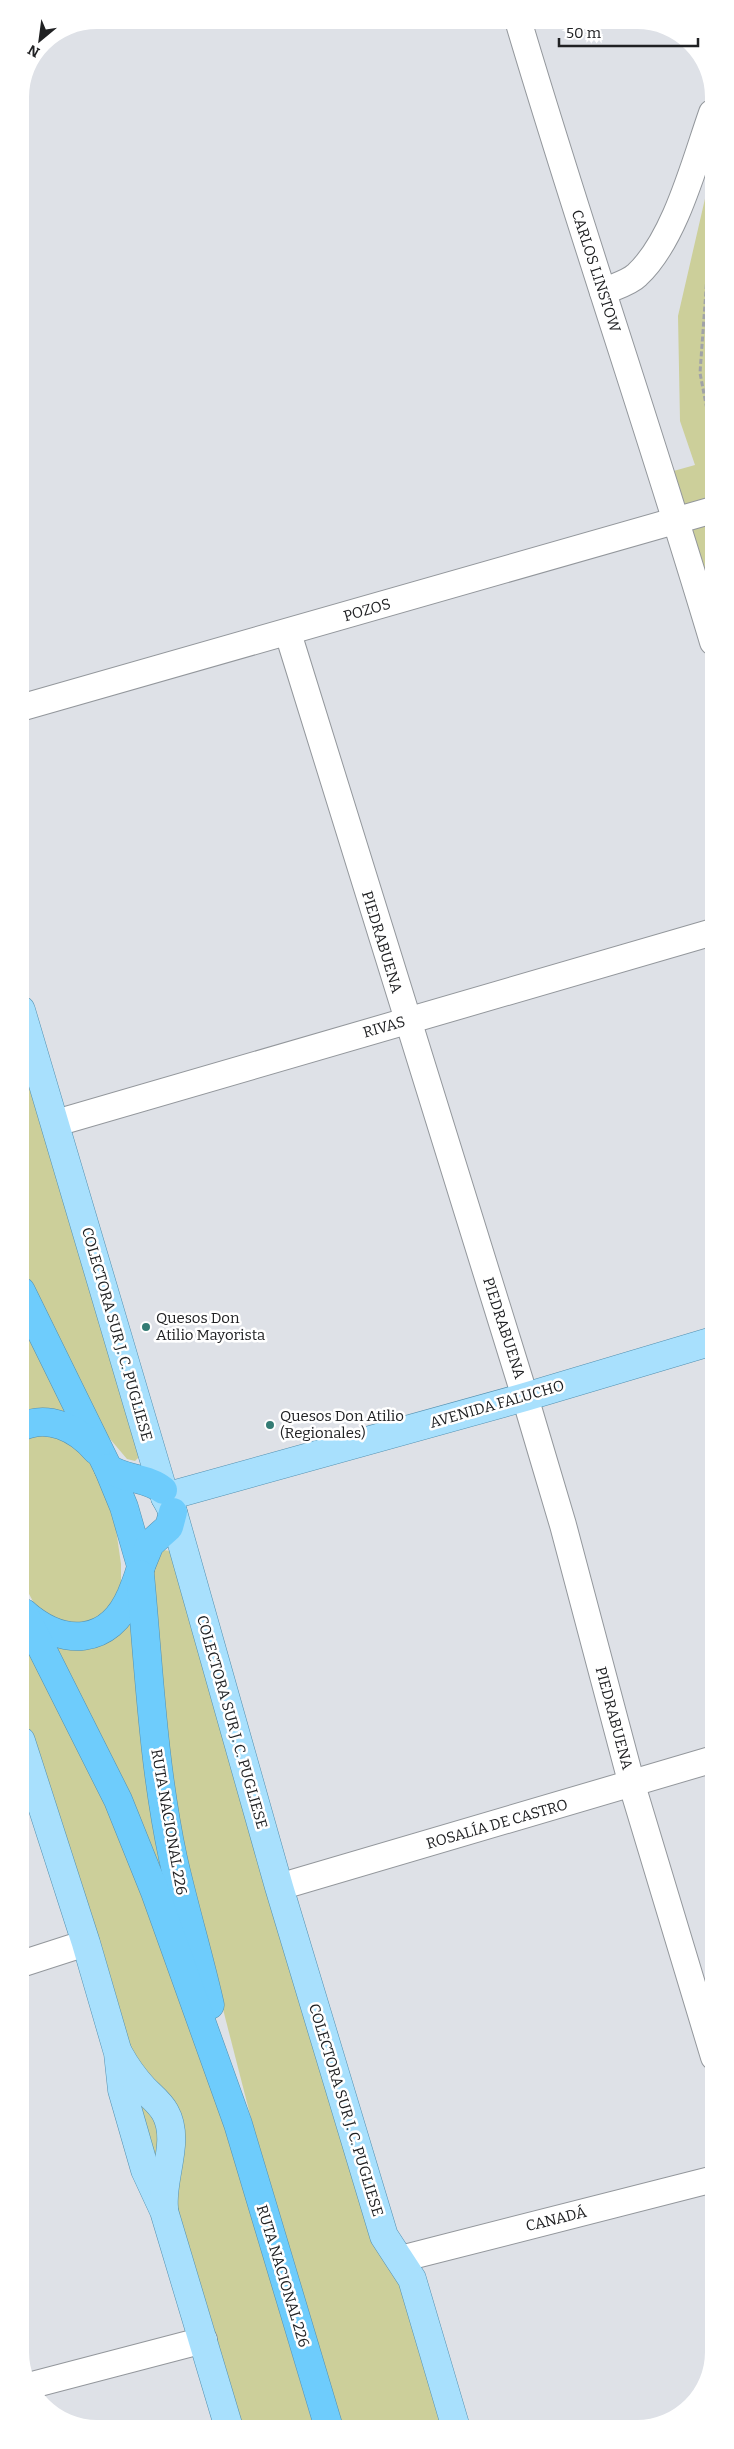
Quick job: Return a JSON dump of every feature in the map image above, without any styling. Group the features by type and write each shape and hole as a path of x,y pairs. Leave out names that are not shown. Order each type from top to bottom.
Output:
{"highway":[{"name":"RUTA NACIONAL 226","path":"29,1307 106,1464 124,1507 140,1570 154,1732 173,1857 200,1960 238,2124"},
{"name":"RUTA NACIONAL 226","path":"29,1425 40,1422 56,1423 80,1435 106,1464"},
{"path":"106,1464 118,1474 154,1483 167,1500 169,1527 150,1544 140,1570"},
{"name":"RUTA NACIONAL 226","path":"29,1615 43,1628 53,1633 77,1637 88,1635 110,1625 119,1616 140,1570"},
{"name":"RUTA NACIONAL 226","path":"29,1623 118,1800 155,1892 238,2124 327,2420"}],"main road":[{"name":"COLECTORA SUR J. C. PUGLIESE","path":"29,1036 167,1500 279,1887 384,2236 412,2279 454,2420"},
{"name":"AVENIDA FALUCHO","path":"167,1500 705,1343"},
{"path":"29,1766 86,1943 118,2053 122,2090 145,2170 164,2211 228,2420"},
{"path":"118,2053 129,2072 165,2112 169,2122 171,2147 163,2185 164,2211"}],"street":[{"name":"CARLOS LINSTOW","path":"521,29 705,616"},
{"path":"603,292 636,276 661,243 682,200 705,133"},
{"name":"POZOS","path":"29,705 288,633 705,512"},
{"name":"PIEDRABUENA","path":"288,633 564,1525 632,1785 705,2027"},
{"name":"RIVAS","path":"56,1123 705,934"},
{"name":"ROSALÍA DE CASTRO","path":"279,1887 632,1785 705,1762"},
{"path":"29,1961 86,1943"},
{"name":"CANADÁ","path":"403,2265 408,2257 705,2181"},
{"path":"37,2384 204,2340"}],"path":[{"path":"705,304 700,373 705,399"}],"green space":[{"path":"705,199 705,504 681,512 670,472 695,465 680,421 678,316"},
{"path":"705,521 705,580 689,525"},
{"path":"29,1076 141,1455 135,1461 127,1459 105,1433 55,1344 29,1290"},
{"path":"29,1330 71,1415 29,1415"},
{"path":"34,1435 62,1437 90,1461 114,1515 121,1564 121,1585 115,1600 105,1613 79,1624 64,1623 36,1607 29,1594 29,1437"},
{"path":"163,1550 171,1551 444,2420 341,2420 253,2126 178,1834 152,1601 153,1562"},
{"path":"135,1615 178,1913 50,1646"},
{"path":"29,1650 80,1736 122,1833 154,1916 184,2001 238,2171 312,2420 236,2420 172,2206 177,2157 127,2056 29,1731"},
{"path":"133,2091 162,2126 154,2169"}],"place":[{"name":"Quesos Don Atilio Mayorista","path":"146,1327"},
{"name":"Quesos Don Atilio (Regionales)","path":"270,1425"}]}
